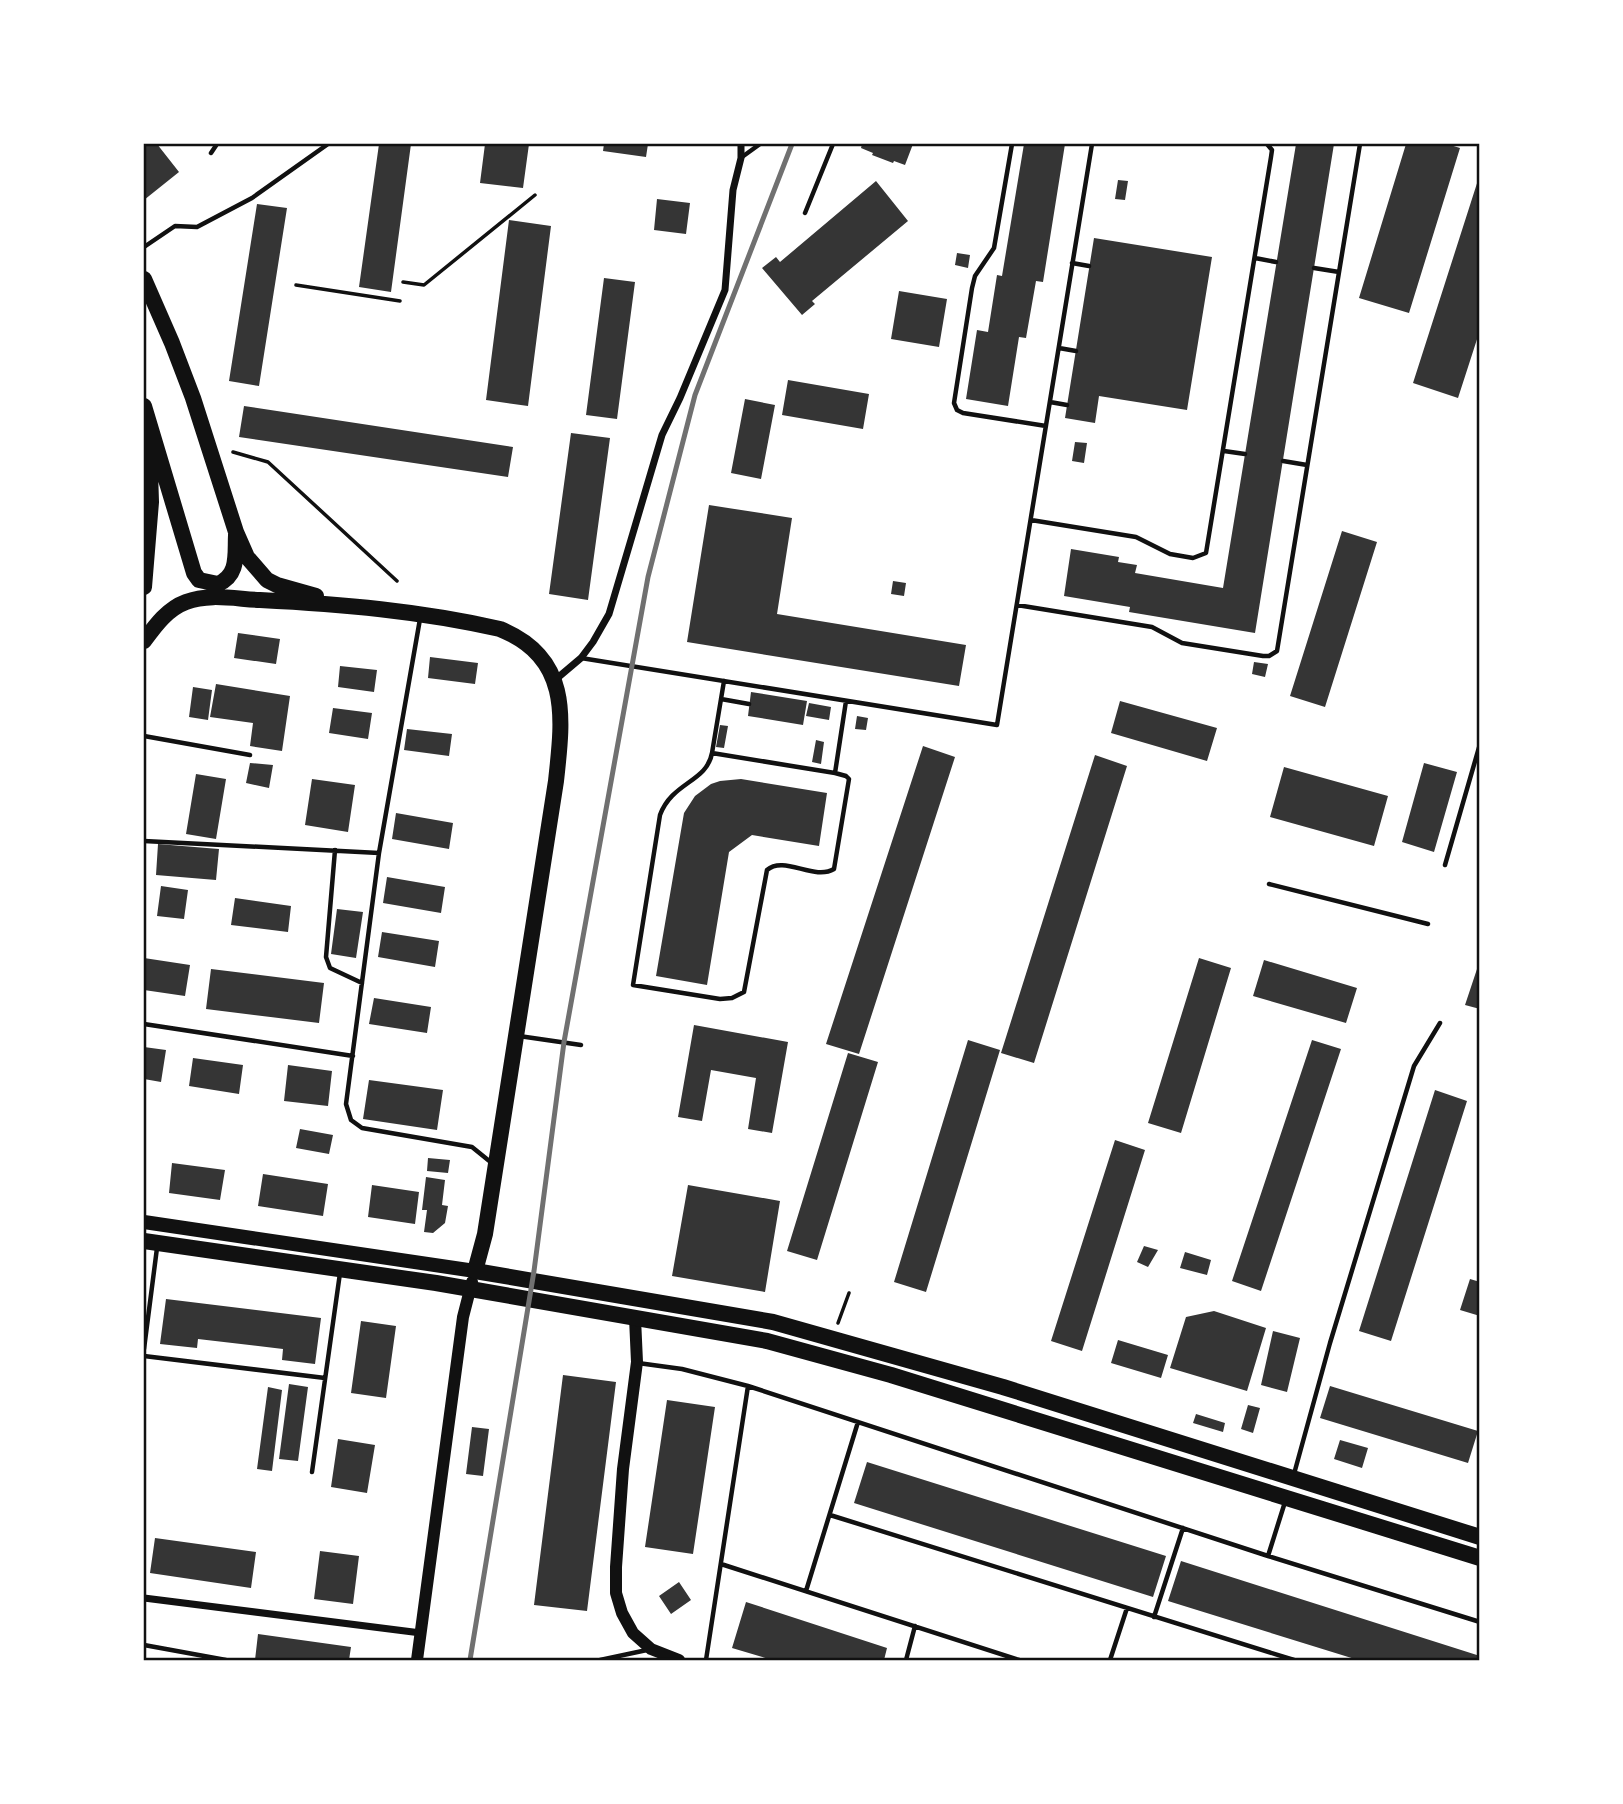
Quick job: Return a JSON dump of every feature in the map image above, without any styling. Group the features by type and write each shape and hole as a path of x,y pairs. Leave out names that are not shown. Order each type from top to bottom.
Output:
{"main road":[{"path":"144,279 193,398 236,533 247,557 258,573 276,585 345,605"},
{"path":"146,411 194,573 199,580 218,584 229,577 235,566 236,533"},
{"path":"144,577 151,502 146,411"},
{"path":"144,641 162,617 184,602 208,597 345,605 485,625 514,634 535,650 555,681 560,702 559,755 485,1234 475,1271"},
{"path":"144,1222 475,1271 773,1322 1003,1387 1479,1537"},
{"path":"151,1242 340,1268 767,1341 867,1368 1479,1558"}],"street":[{"path":"555,681 581,657 609,614 662,435 725,290 733,190 741,158 741,144"},
{"path":"417,1661 463,1317 475,1271"},
{"path":"635,1318 637,1362 623,1469 616,1593 622,1613 633,1633 650,1649 679,1661"},
{"path":"144,1598 421,1633"}],"lane":[{"path":"211,153 217,144"},
{"path":"144,247 175,226 197,226 252,198 328,144"},
{"path":"741,158 760,144"},
{"path":"805,213 833,144"},
{"path":"1012,144 994,248 975,276 972,288 954,404 957,410 963,412 1046,426"},
{"path":"581,657 997,725 1092,144"},
{"path":"1031,520 1136,537 1162,552 1199,557 1206,553 1271,158 1272,150 1267,144"},
{"path":"1017,605 1152,627 1182,643 1269,656 1277,651 1360,144"},
{"path":"1255,258 1276,262"},
{"path":"1072,263 1090,266"},
{"path":"1314,268 1339,272"},
{"path":"1059,348 1076,351"},
{"path":"1050,402 1067,405"},
{"path":"1224,451 1245,454"},
{"path":"1283,461 1307,465"},
{"path":"421,615 379,853 346,1104 351,1120 362,1128 472,1147 495,1165"},
{"path":"712,753 835,773 849,779 834,869 823,873 776,865 767,870 744,992 732,998 720,999 633,985 660,815 671,794 708,766 724,681"},
{"path":"721,699 750,704"},
{"path":"835,773 846,701"},
{"path":"144,737 250,755"},
{"path":"1445,865 1479,744"},
{"path":"144,841 379,853"},
{"path":"335,850 326,957 330,968 362,983"},
{"path":"1269,884 1428,924"},
{"path":"1268,1556 1414,1066 1440,1023"},
{"path":"144,1024 353,1056"},
{"path":"515,1035 581,1045"},
{"path":"144,1349 151,1242"},
{"path":"312,1472 340,1268"},
{"path":"144,1356 325,1378"},
{"path":"637,1362 682,1369 748,1386 1479,1622"},
{"path":"706,1661 748,1386"},
{"path":"806,1591 858,1422"},
{"path":"830,1515 1294,1661"},
{"path":"1154,1617 1183,1528"},
{"path":"721,1564 1019,1661"},
{"path":"1110,1661 1127,1608"},
{"path":"906,1661 915,1626"},
{"path":"144,1645 226,1661"},
{"path":"600,1661 650,1649"}],"path":[{"path":"403,282 424,285 535,195"},
{"path":"296,285 400,301"},
{"path":"233,452 268,462 397,582"},
{"path":"836,1329 849,1293"}],"building":[{"path":"144,144 157,144 179,172 144,200"},
{"path":"379,144 411,144 391,292 359,287"},
{"path":"485,144 529,144 523,188 480,183"},
{"path":"604,144 648,144 646,157 603,151"},
{"path":"862,144 913,144 905,165 872,155 873,153 861,148"},
{"path":"1024,144 1065,144 1043,282 1036,281 1026,338 1019,337 1008,406 966,399 977,330 988,332 997,275 1002,276"},
{"path":"1296,144 1334,144 1255,633 1129,612 1130,607 1064,596 1071,549 1119,557 1118,562 1137,565 1135,573 1223,588"},
{"path":"1406,144 1447,144 1460,148 1409,313 1359,298"},
{"path":"1479,177 1480,330 1458,398 1413,383"},
{"path":"1118,180 1128,181 1125,200 1115,199"},
{"path":"876,181 908,221 812,301 815,304 802,315 762,268 776,257 780,262"},
{"path":"657,199 690,203 686,234 654,230"},
{"path":"257,204 287,208 259,386 229,381"},
{"path":"509,220 551,226 528,406 486,400"},
{"path":"1094,238 1212,257 1187,410 1099,396 1095,423 1065,418"},
{"path":"957,253 970,255 968,268 955,265"},
{"path":"604,278 635,282 617,419 586,415"},
{"path":"899,291 947,299 939,347 891,339"},
{"path":"788,380 869,394 863,429 782,415"},
{"path":"745,399 775,405 761,479 731,473"},
{"path":"244,406 513,447 508,477 239,437"},
{"path":"571,433 610,438 588,600 549,594"},
{"path":"1075,442 1087,443 1084,463 1072,461"},
{"path":"709,505 792,518 777,614 966,645 959,686 687,642"},
{"path":"1342,531 1377,542 1325,707 1290,696"},
{"path":"893,581 906,583 904,596 891,594"},
{"path":"238,633 280,639 276,664 234,658"},
{"path":"430,657 478,663 475,684 428,678"},
{"path":"1254,662 1268,664 1265,677 1252,674"},
{"path":"340,666 377,670 374,692 338,687"},
{"path":"216,684 290,696 282,751 250,746 253,723 210,717"},
{"path":"193,687 212,690 208,720 189,717"},
{"path":"751,692 807,701 803,725 748,716"},
{"path":"1120,701 1217,728 1207,761 1111,733"},
{"path":"809,703 831,707 829,720 806,716"},
{"path":"333,708 372,713 368,739 329,733"},
{"path":"857,716 868,718 866,730 855,729"},
{"path":"720,725 728,726 724,748 716,747"},
{"path":"407,729 452,734 449,756 404,750"},
{"path":"816,740 824,742 821,764 812,762"},
{"path":"923,746 955,757 859,1054 826,1044"},
{"path":"1095,755 1127,766 1034,1063 1001,1053"},
{"path":"250,763 273,765 269,788 246,783"},
{"path":"1424,763 1457,772 1434,852 1402,842"},
{"path":"1284,767 1388,796 1374,846 1270,817"},
{"path":"196,774 226,779 216,839 186,834"},
{"path":"312,779 355,785 348,832 305,825"},
{"path":"741,779 827,793 819,846 752,835 729,852 707,985 656,976 684,813 695,796 711,784"},
{"path":"396,813 453,823 449,849 392,839"},
{"path":"158,844 219,849 216,880 156,875"},
{"path":"387,877 445,887 441,913 383,903"},
{"path":"161,886 188,890 184,919 157,916"},
{"path":"235,898 291,906 288,932 231,925"},
{"path":"337,909 363,912 356,958 331,954"},
{"path":"382,932 439,941 435,967 378,957"},
{"path":"144,958 190,965 185,996 144,990"},
{"path":"1199,958 1231,968 1181,1133 1148,1123"},
{"path":"1264,960 1357,988 1346,1023 1253,996"},
{"path":"1480,960 1480,1009 1465,1005"},
{"path":"211,969 324,983 319,1023 206,1009"},
{"path":"374,998 431,1007 427,1033 369,1024"},
{"path":"694,1025 788,1042 772,1133 748,1129 756,1078 711,1070 702,1121 678,1117"},
{"path":"968,1040 1000,1050 926,1292 894,1282"},
{"path":"1312,1040 1341,1049 1261,1291 1232,1281"},
{"path":"144,1047 166,1050 161,1082 144,1079"},
{"path":"848,1053 878,1062 817,1260 787,1251"},
{"path":"193,1058 243,1065 239,1094 189,1086"},
{"path":"288,1065 332,1071 328,1106 284,1101"},
{"path":"369,1080 443,1090 437,1130 363,1119"},
{"path":"1435,1090 1467,1101 1391,1341 1359,1331"},
{"path":"300,1129 333,1135 329,1154 296,1148"},
{"path":"1115,1140 1145,1150 1082,1351 1051,1341"},
{"path":"428,1158 450,1160 448,1173 427,1171"},
{"path":"172,1163 225,1170 220,1200 169,1193"},
{"path":"263,1174 328,1184 323,1216 258,1206"},
{"path":"426,1177 445,1180 442,1205 448,1206 445,1223 433,1233 424,1232 427,1210 422,1210"},
{"path":"372,1185 419,1192 415,1224 368,1217"},
{"path":"688,1185 780,1201 765,1292 672,1276"},
{"path":"1144,1246 1158,1250 1148,1267 1137,1262"},
{"path":"1185,1252 1211,1260 1207,1275 1180,1268"},
{"path":"1470,1279 1480,1282 1480,1316 1460,1310"},
{"path":"166,1299 321,1318 315,1364 282,1360 283,1349 198,1339 197,1348 160,1344"},
{"path":"1214,1311 1266,1328 1247,1391 1170,1368 1186,1317"},
{"path":"361,1321 396,1326 386,1398 351,1393"},
{"path":"1273,1331 1300,1338 1287,1392 1261,1385"},
{"path":"1118,1340 1168,1355 1161,1378 1111,1363"},
{"path":"563,1375 616,1382 587,1611 534,1605"},
{"path":"289,1384 308,1387 298,1461 279,1459"},
{"path":"1330,1386 1478,1431 1468,1463 1320,1418"},
{"path":"268,1387 282,1390 272,1471 257,1469"},
{"path":"667,1400 715,1407 693,1554 645,1547"},
{"path":"1248,1405 1260,1408 1253,1433 1241,1429"},
{"path":"1196,1414 1225,1423 1223,1432 1193,1423"},
{"path":"472,1427 489,1429 483,1476 466,1474"},
{"path":"338,1439 375,1445 367,1493 331,1487"},
{"path":"1340,1440 1368,1448 1362,1468 1334,1459"},
{"path":"867,1462 1166,1556 1153,1597 854,1503"},
{"path":"155,1538 256,1552 251,1588 150,1573"},
{"path":"320,1551 359,1556 353,1604 314,1599"},
{"path":"1181,1561 1480,1656 1480,1660 1358,1660 1168,1601"},
{"path":"679,1582 691,1600 671,1614 659,1596"},
{"path":"746,1602 887,1648 884,1660 772,1660 732,1648"},
{"path":"258,1634 351,1647 349,1660 255,1660"}],"railway":[{"path":"470,1660 534,1271 564,1042 648,577 695,395 792,144"}]}
